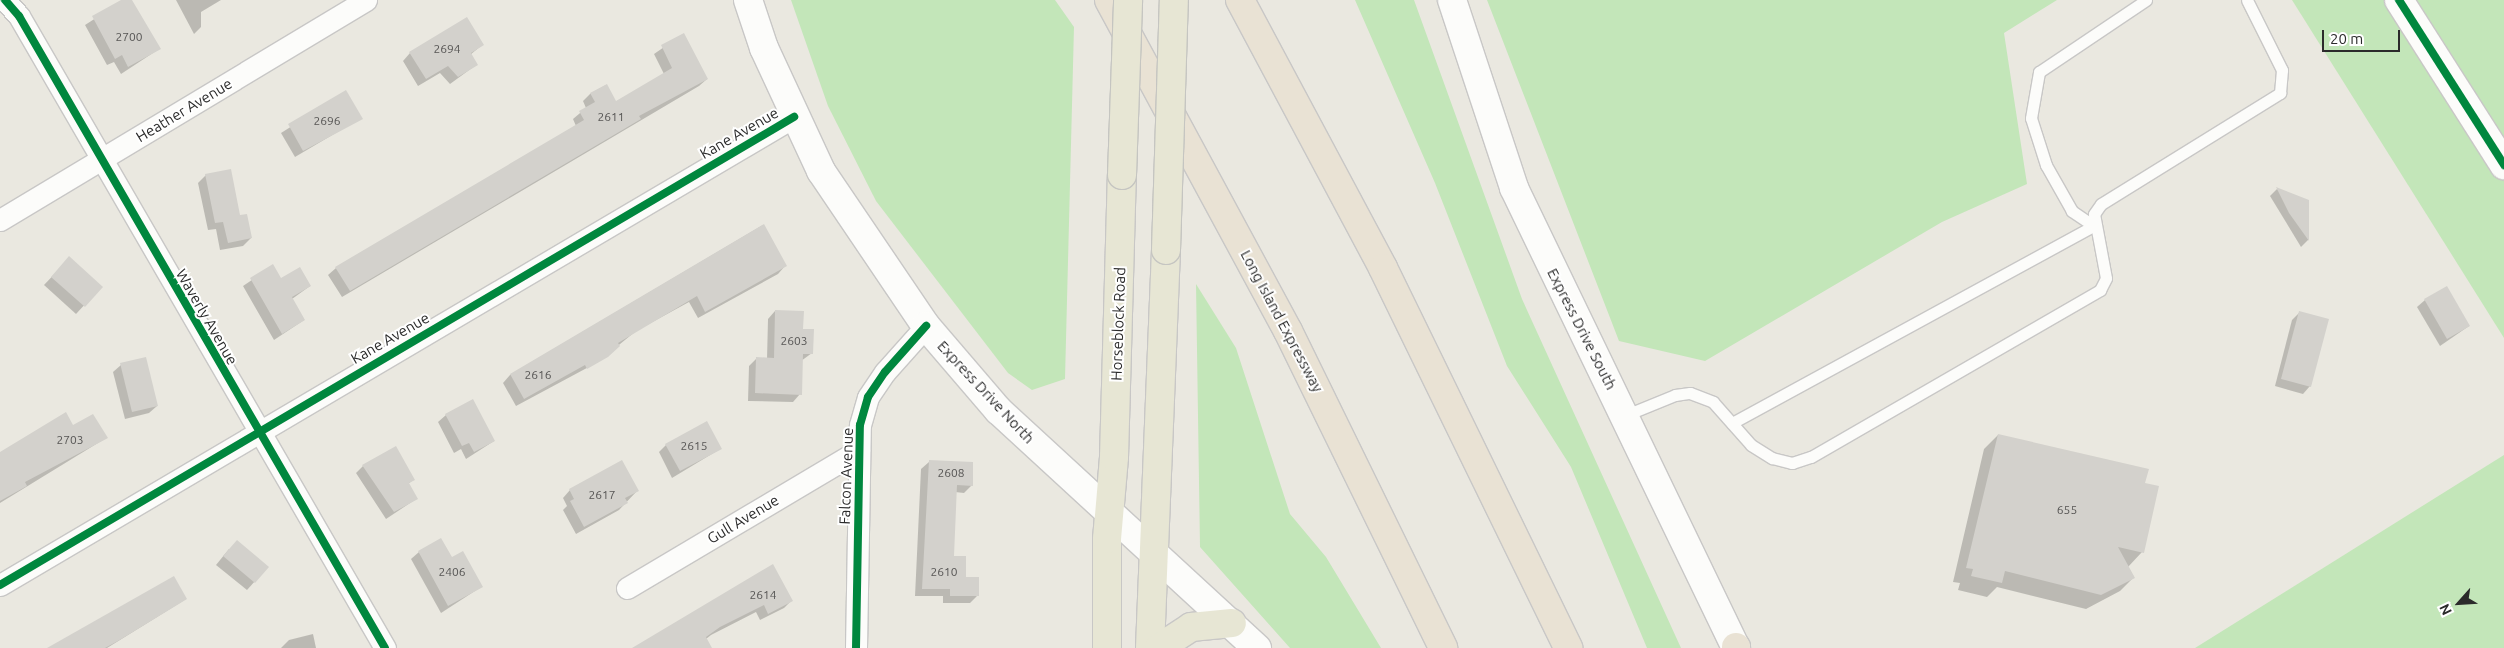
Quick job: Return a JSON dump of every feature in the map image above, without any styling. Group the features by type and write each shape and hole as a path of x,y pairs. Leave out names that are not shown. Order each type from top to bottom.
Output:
{"highway":[{"name":"Long Island Expressway","path":"1109,0 1288,331 1443,648"},
{"path":"1240,0 1383,268 1568,648"}],"main road":[{"name":"Express Drive North","path":"748,0 794,117 856,227 926,326 998,410 1152,548 1257,648"},
{"name":"Horseblock Road","path":"1107,648 1128,0"},
{"path":"1150,648 1152,548 1166,250 1174,0"},
{"name":"Express Drive South","path":"1452,0 1514,188 1626,415 1736,648"},
{"path":"2400,0 2504,165"},
{"path":"1159,648 1191,627 1232,623"}],"street":[{"name":"Waverly Avenue","path":"5,0 19,16 257,432 385,648"},
{"name":"Heather Avenue","path":"0,220 366,0"},
{"name":"Kane Avenue","path":"0,585 794,117"},
{"name":"Falcon Avenue","path":"856,648 860,426 868,397 926,326"},
{"name":"Gull Avenue","path":"627,588 859,450"}],"lane":[{"path":"2094,226 2072,211 2046,166 2031,118 2038,72 2146,0"},
{"path":"1626,415 1674,395 1690,393 1714,402 1751,445 1772,458 1792,463 1811,457 2100,290 2106,278 2094,226 2094,214 2101,204 2280,93 2282,70 2247,0"},
{"path":"1732,423 2094,226"}],"green space":[{"path":"791,0 1055,0 1074,27 1065,379 1032,390 1008,373 876,201 828,106"},
{"path":"1355,0 1414,0 1522,299 1681,648 1647,648 1571,467 1507,366 1435,183"},
{"path":"1487,0 2057,0 2004,33 2027,184 1942,222 1705,361 1619,341"},
{"path":"2292,0 2504,0 2504,338"},
{"path":"1196,284 1236,348 1290,514 1326,557 1381,648 1290,648 1200,547"},
{"path":"2504,455 2504,648 2195,648"}],"building":[{"path":"121,0 132,0 161,49 128,67 122,55 115,59 92,16"},
{"path":"467,17 484,45 471,53 478,65 458,77 448,66 426,79 409,52"},
{"path":"684,33 708,79 639,116 641,119 350,291 335,267 584,120 579,111 595,102 590,93 607,84 616,101 672,68 661,45"},
{"path":"346,90 363,119 303,151 288,124"},
{"path":"231,169 240,215 247,214 252,238 228,243 223,222 215,223 205,174"},
{"path":"2276,187 2309,200 2309,241 2289,213"},
{"path":"764,224 787,266 705,312 697,296 618,343 620,346 608,357 587,369 585,365 524,399 510,374"},
{"path":"69,256 103,287 85,307 51,277"},
{"path":"273,264 281,278 300,267 311,286 292,297 305,320 282,334 250,278"},
{"path":"2447,286 2470,326 2447,339 2424,299"},
{"path":"775,310 804,311 803,329 814,329 813,354 803,354 802,395 755,393 756,357 774,358"},
{"path":"2299,311 2329,319 2311,387 2281,379"},
{"path":"146,357 158,406 132,412 120,363"},
{"path":"473,399 495,441 474,452 469,443 462,446 445,414"},
{"path":"66,412 73,425 93,414 108,438 25,482 27,486 0,501 0,452"},
{"path":"707,421 722,449 680,471 665,444"},
{"path":"1998,434 2149,469 2145,483 2159,486 2144,553 2118,547 2135,578 2101,595 2005,571 2002,583 1971,576 1973,569 1966,568"},
{"path":"396,446 415,480 409,483 418,499 394,512 362,465"},
{"path":"622,460 639,491 625,498 628,503 584,527 570,501 574,499 569,489"},
{"path":"929,460 973,462 973,486 957,485 954,556 966,556 966,577 979,577 979,596 950,596 950,589 922,589"},
{"path":"441,538 452,557 463,551 483,587 448,606 418,551"},
{"path":"237,540 269,567 255,583 223,556"},
{"path":"773,564 793,601 768,614 764,605 720,627 706,637 712,648 632,648"},
{"path":"174,576 187,599 118,641 105,648 47,648"}],"cycle path":[{"path":"5,0 19,16 385,648"},
{"path":"2399,0 2504,165"},
{"path":"0,585 794,117"},
{"path":"856,648 860,425 868,397 885,372 926,326"}]}
